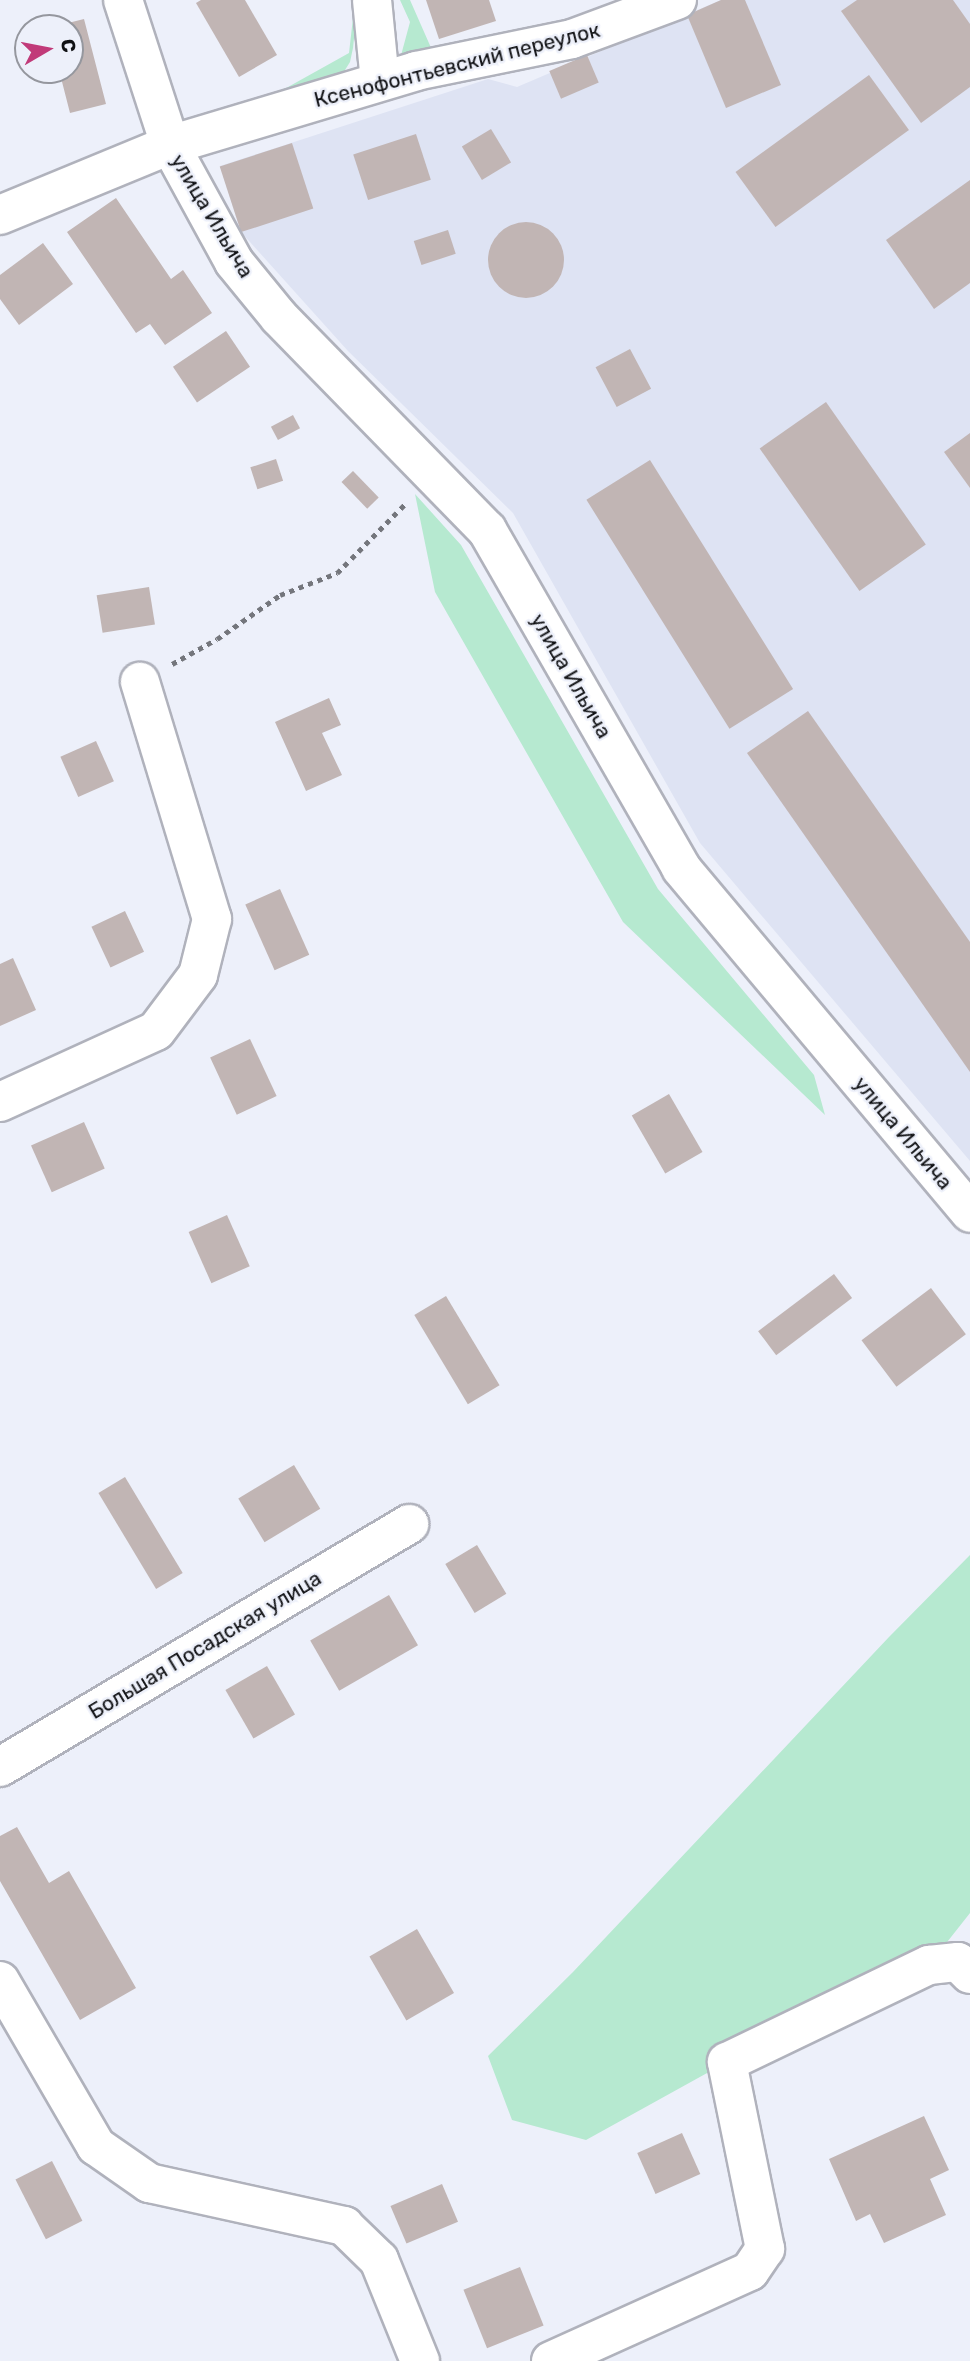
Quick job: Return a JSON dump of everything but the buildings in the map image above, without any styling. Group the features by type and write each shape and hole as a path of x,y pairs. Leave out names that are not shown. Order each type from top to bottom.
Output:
{"street":[{"name":"улица Ильича","path":"123,0 170,145 234,262 279,317 487,530 681,868 970,1213"},
{"path":"372,0 380,81"},
{"name":"Ксенофонтьевский переулок","path":"0,215 170,145 380,81 572,39 677,0"},
{"path":"0,1102 156,1031 198,975 212,919 140,682"},
{"name":"Большая Посадская улица","path":"0,1767 410,1524"},
{"path":"551,2361 750,2271 765,2249 727,2063 929,1965 958,1962 970,1973"},
{"path":"0,1981 96,2146 149,2183 344,2226 380,2260 420,2361"}],"path":[{"path":"140,682 217,639 280,594 337,573 415,494 437,477"}],"shaded area":[{"path":"721,0 970,0 970,1161 700,843 513,513 348,351 241,232 220,166 488,79 517,87"}],"green space":[{"path":"355,0 358,0 353,48 350,62 340,78 246,105 288,87 349,53"},
{"path":"400,0 410,0 432,50 400,59 410,22"},
{"path":"415,494 461,545 658,889 814,1075 825,1115 623,922 435,592"},
{"path":"970,1555 970,1913 929,1965 727,2062 586,2140 512,2120 488,2056 573,1972 889,1637"}]}
